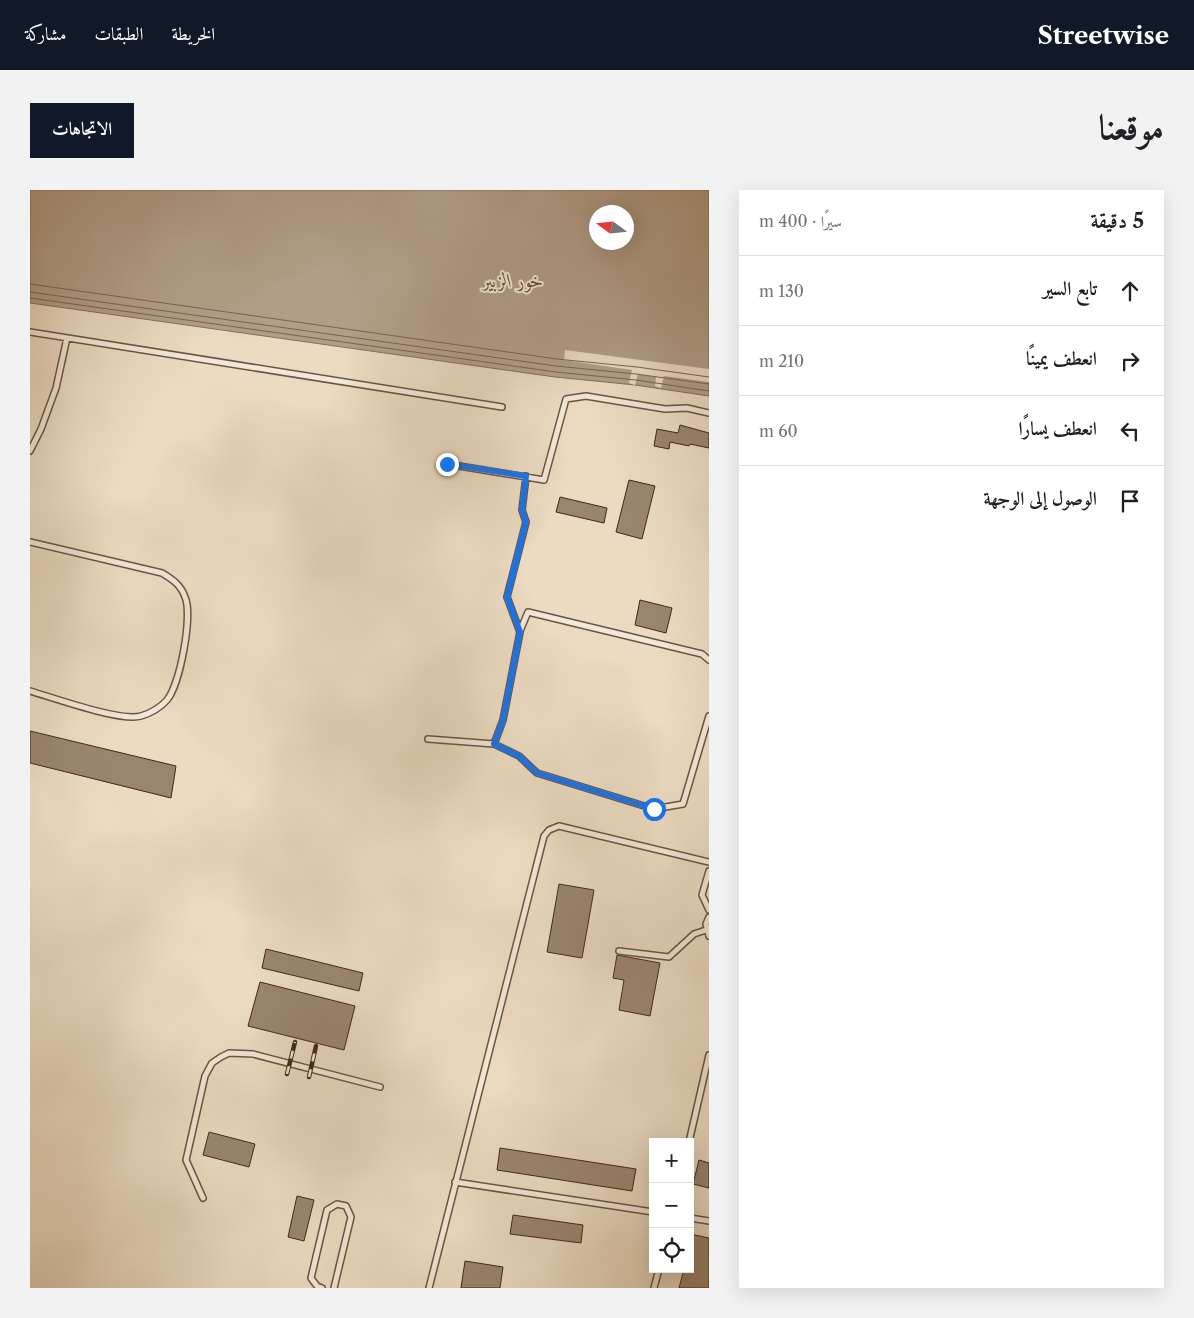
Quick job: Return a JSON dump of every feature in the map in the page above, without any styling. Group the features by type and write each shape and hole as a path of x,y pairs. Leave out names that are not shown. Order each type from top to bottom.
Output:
{"lane":[{"path":"30,332 502,407"},
{"path":"30,451 41,429 56,388 67,338"},
{"path":"447,464 544,480 566,399 586,396 665,410 687,408 709,413"},
{"path":"520,632 507,597 526,522 522,510 526,476"},
{"path":"30,542 162,573 180,587 186,598 188,610 176,686 167,700 155,710 139,716 123,717 30,691"},
{"path":"494,744 503,720 520,632 528,612 702,654 709,660"},
{"path":"428,739 494,744 519,756 537,773 654,809 683,804 709,716"},
{"path":"429,1288 544,836 549,830 559,826 709,862"},
{"path":"709,872 702,895 709,910"},
{"path":"709,917 706,924 709,936"},
{"path":"619,951 669,957 694,934 706,930"},
{"path":"203,1198 186,1160 205,1076 212,1063 221,1057 229,1053 253,1054 380,1087"},
{"path":"690,1138 709,1055"},
{"path":"455,1182 649,1211"},
{"path":"322,1288 317,1286 311,1278 328,1210 337,1204 346,1206 351,1216 334,1288"},
{"path":"694,1219 709,1222"},
{"path":"654,1288 657,1273"}],"water":[{"name":"خور الزبير","path":"30,190 709,190 709,396 635,385 555,377 30,303"}],"pier":[{"path":"565,350 709,369 709,382 664,376 661,388 655,386 656,377 638,374 635,385 629,383 632,370 564,360"}],"building":[{"path":"680,425 709,433 709,448 670,442 669,449 654,446 657,429 678,433"},
{"path":"629,480 655,486 642,539 616,532"},
{"path":"560,497 607,508 604,523 556,512"},
{"path":"640,600 672,608 666,633 635,625"},
{"path":"30,731 176,766 171,798 30,763"},
{"path":"559,884 594,890 582,958 547,952"},
{"path":"266,949 363,973 359,991 262,968"},
{"path":"617,955 660,963 650,1016 619,1010 624,980 613,978"},
{"path":"260,982 355,1006 344,1050 248,1026"},
{"path":"209,1132 255,1144 249,1167 203,1155"},
{"path":"500,1148 636,1169 632,1191 497,1170"},
{"path":"699,1160 709,1163 709,1188 694,1184"},
{"path":"297,1196 314,1200 304,1241 288,1237"},
{"path":"513,1215 583,1225 581,1243 510,1234"},
{"path":"694,1235 709,1238 709,1288 679,1288 683,1273 694,1273"},
{"path":"465,1261 503,1267 500,1288 461,1288"}],"railway":[{"path":"287,1074 295,1042"},
{"path":"309,1077 316,1046"}],"route":[{"path":"447,464 526,476 522,510 526,522 507,597 520,632 503,720 494,744 519,756 537,773 654,809"}]}
